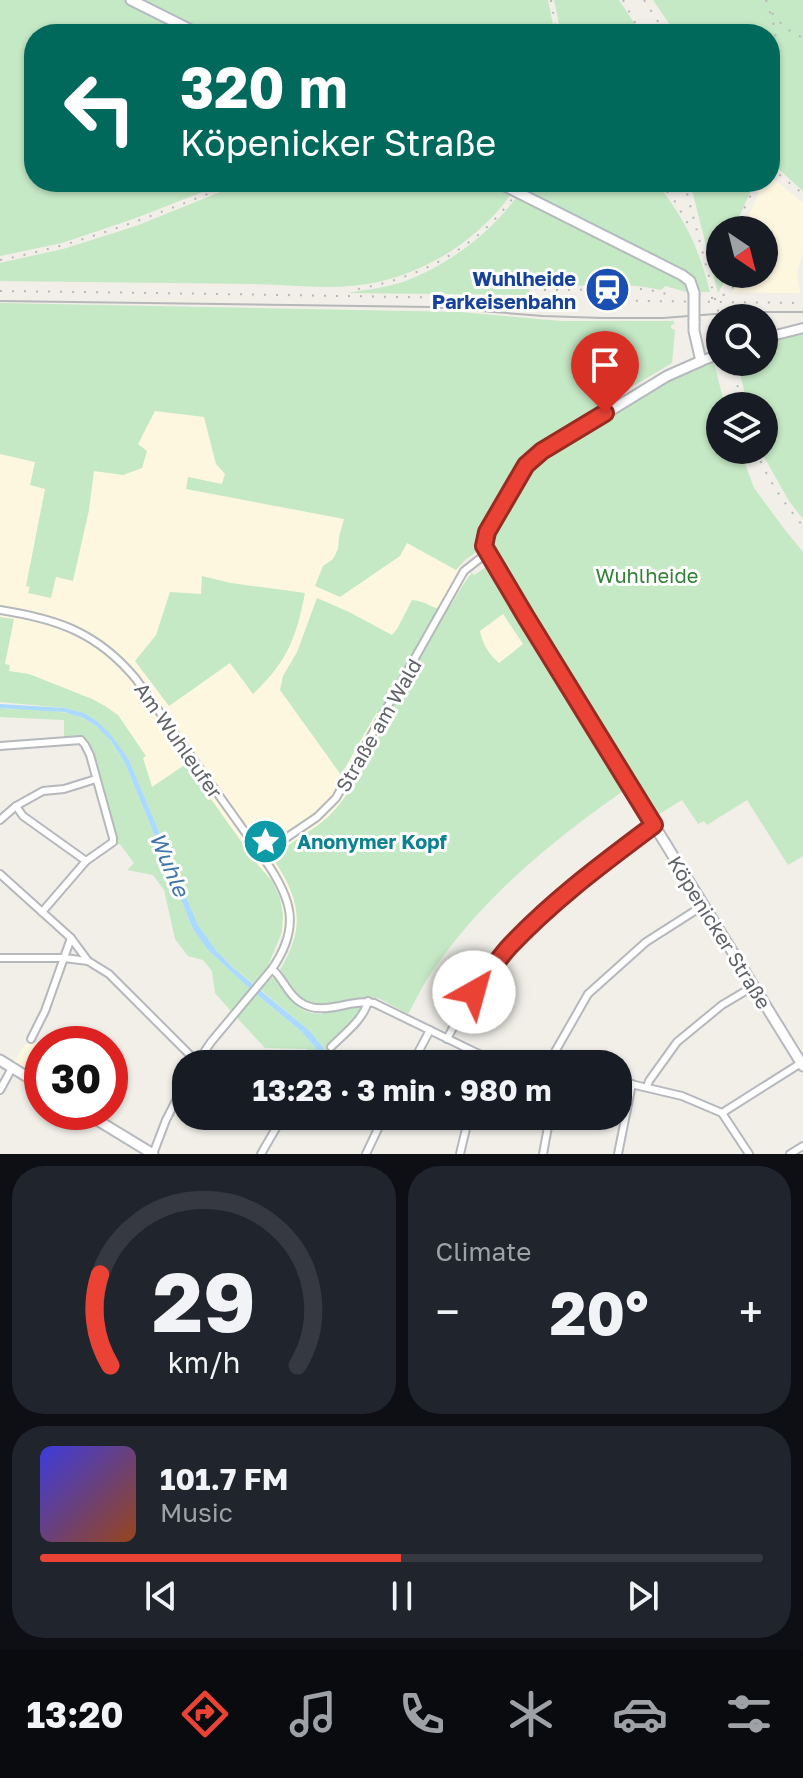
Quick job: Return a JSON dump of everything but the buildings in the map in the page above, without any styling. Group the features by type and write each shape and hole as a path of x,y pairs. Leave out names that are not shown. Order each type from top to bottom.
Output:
{"main road":[{"path":"131,0 179,24"},
{"path":"487,553 484,546 487,532 533,458 667,376 701,361 694,331 694,293 690,281 517,192"},
{"name":"Köpenicker Straße","path":"487,553 802,1065"},
{"path":"0,1060 24,1075"},
{"path":"114,1130 153,1154"}],"street":[{"path":"778,334 803,328"},
{"path":"701,361 706,359"},
{"name":"Straße am Wald","path":"261,855 317,817 336,798 465,569 487,553"},
{"name":"Am Wuhleufer","path":"0,610 68,626 96,641 136,679 285,891 290,915 288,937 272,969"},
{"path":"0,746 81,740 88,750 113,842 86,861 42,912"},
{"path":"0,820 16,806 43,791 64,789 96,779"},
{"path":"16,806 23,816 86,861"},
{"path":"447,1039 469,999 506,950 582,878 654,825"},
{"path":"0,874 71,938 88,961 109,974 183,1050"},
{"path":"556,1050 596,985 646,942 704,905"},
{"path":"38,1026 71,938"},
{"path":"0,958 88,961"},
{"path":"206,1050 272,969 290,993 307,1007 326,1009 368,1001 470,1050"},
{"path":"647,1087 677,1042 722,1005 754,986"},
{"path":"331,1047 359,1018 368,1001"},
{"path":"419,1050 430,1030"},
{"path":"722,1113 802,1065"},
{"path":"0,1090 12,1068"},
{"path":"632,1084 682,1096 722,1113 749,1154"},
{"path":"153,1154 172,1108"},
{"path":"261,1154 275,1130"},
{"path":"366,1154 377,1130"},
{"path":"460,1154 466,1130"},
{"path":"543,1154 547,1130"},
{"path":"618,1154 623,1130"},
{"path":"790,1154 803,1146"}],"shaded area":[{"path":"780,184 803,203 803,251 797,272 800,293 733,292 734,288 778,288 778,216 748,216 759,192 780,192"},
{"path":"154,411 204,416 216,464 225,473 222,484 409,531 471,574 479,571 527,645 309,867 294,938 280,935 267,968 152,787 143,758 105,706 29,674 0,671 0,454 36,462 138,445"},
{"path":"24,1046 24,1069 13,1062"}],"green space":[{"path":"0,0 124,0 173,24 24,24 24,192 202,192 62,243 0,256"},
{"path":"136,0 548,0 553,24 184,24"},
{"path":"554,0 619,0 634,24 559,24"},
{"path":"653,0 803,0 803,191 780,170 780,24 669,24"},
{"path":"220,192 512,193 485,224 453,250 398,277 363,285 317,287 0,281 0,263 63,249 136,226"},
{"path":"523,192 663,192 701,260 706,288 710,292 698,292 697,284"},
{"path":"693,192 750,192 739,216 706,216 706,245"},
{"path":"518,195 681,279 686,282 690,293 665,286 661,290 612,285 530,289 529,295 347,293 396,284 452,258 481,236"},
{"path":"0,303 460,312 561,321 674,321 671,328 675,330 672,363 598,407 528,455 517,467 484,523 474,545 475,553 456,570 407,543 400,556 340,597 315,586 323,566 333,559 338,549 344,519 186,489 188,477 222,484 225,474 216,464 204,417 155,411 138,444 147,451 142,468 123,475 94,471 89,510 73,581 56,577 51,598 28,593 30,587 26,586 45,489 30,485 35,462 0,454"},
{"path":"803,331 803,519 768,464 778,464 778,392 744,392 740,376 778,376 778,337"},
{"name":"Wuhlheide","path":"706,365 706,376 717,376 721,392 706,392 706,464 745,464 754,488 803,552 803,856 788,865 747,800 707,825 704,821 698,824 682,800 656,816 635,783 553,844 502,889 436,966 408,1014 370,997 335,1050 324,1050 310,1031 260,989 271,978 276,978 299,1008 323,1014 322,1004 301,997 280,970 294,940 296,914 290,888 274,858 337,808 356,780 377,737 386,731 377,712 341,775 280,690 283,676 297,652 317,598 392,635 412,600 446,610 472,573 474,575 498,559 492,537 524,476 535,462 669,380","holes":["503,614 523,644 499,663 486,648 480,631"]},
{"path":"202,576 305,593 302,609 294,637 282,660 253,694 230,663 169,706 135,661 156,635 170,592 201,594"},
{"path":"0,617 14,619 5,664 10,665 9,671 29,674 92,699 118,715 146,756 143,758 152,787 186,764 272,881 280,898 282,932 267,968 254,984 231,966 198,925 129,760 97,721 84,713 65,708 0,702"},
{"path":"0,708 68,714 93,724 109,739 125,763 193,929 208,950 250,989 231,1011 215,993 212,971 203,960 188,956 175,939 164,890 153,875 127,870 134,863 120,844 117,845 82,739 64,738 64,720 0,717"},
{"path":"256,994 302,1032 317,1050 265,1048 238,1019"}],"water":[{"name":"Wuhle","path":"0,704 65,708 84,713 111,735 129,760 198,925 231,966 310,1031 324,1050 317,1050 302,1032 250,989 208,950 193,929 125,763 111,741 95,725 64,712 0,708"}],"tram line":[{"path":"0,301 430,307 603,318 803,312"}],"railway":[{"path":"551,0 555,24"},
{"path":"623,0 636,24"},
{"path":"644,0 660,24"},
{"path":"766,0 774,24"},
{"path":"772,13 785,28 803,38"},
{"path":"780,175 803,194"},
{"path":"0,260 91,236 212,192"},
{"path":"358,289 408,275 453,254 491,223 517,192"},
{"path":"667,192 691,229"},
{"path":"687,192 716,304"},
{"path":"741,216 752,192"},
{"path":"711,298 721,296 732,288"},
{"path":"544,290 645,289 671,295"},
{"path":"0,291 803,303"},
{"path":"735,376 739,392"},
{"path":"762,464 776,490 803,526"}],"place":[{"name":"Wuhlheide Parkeisenbahn","path":"607,290"},
{"name":"Anonymer Kopf","path":"266,841"}],"route":[{"path":"474,992 506,950 539,917 591,871 654,825 484,546 487,532 526,465 542,451 605,413"}]}
